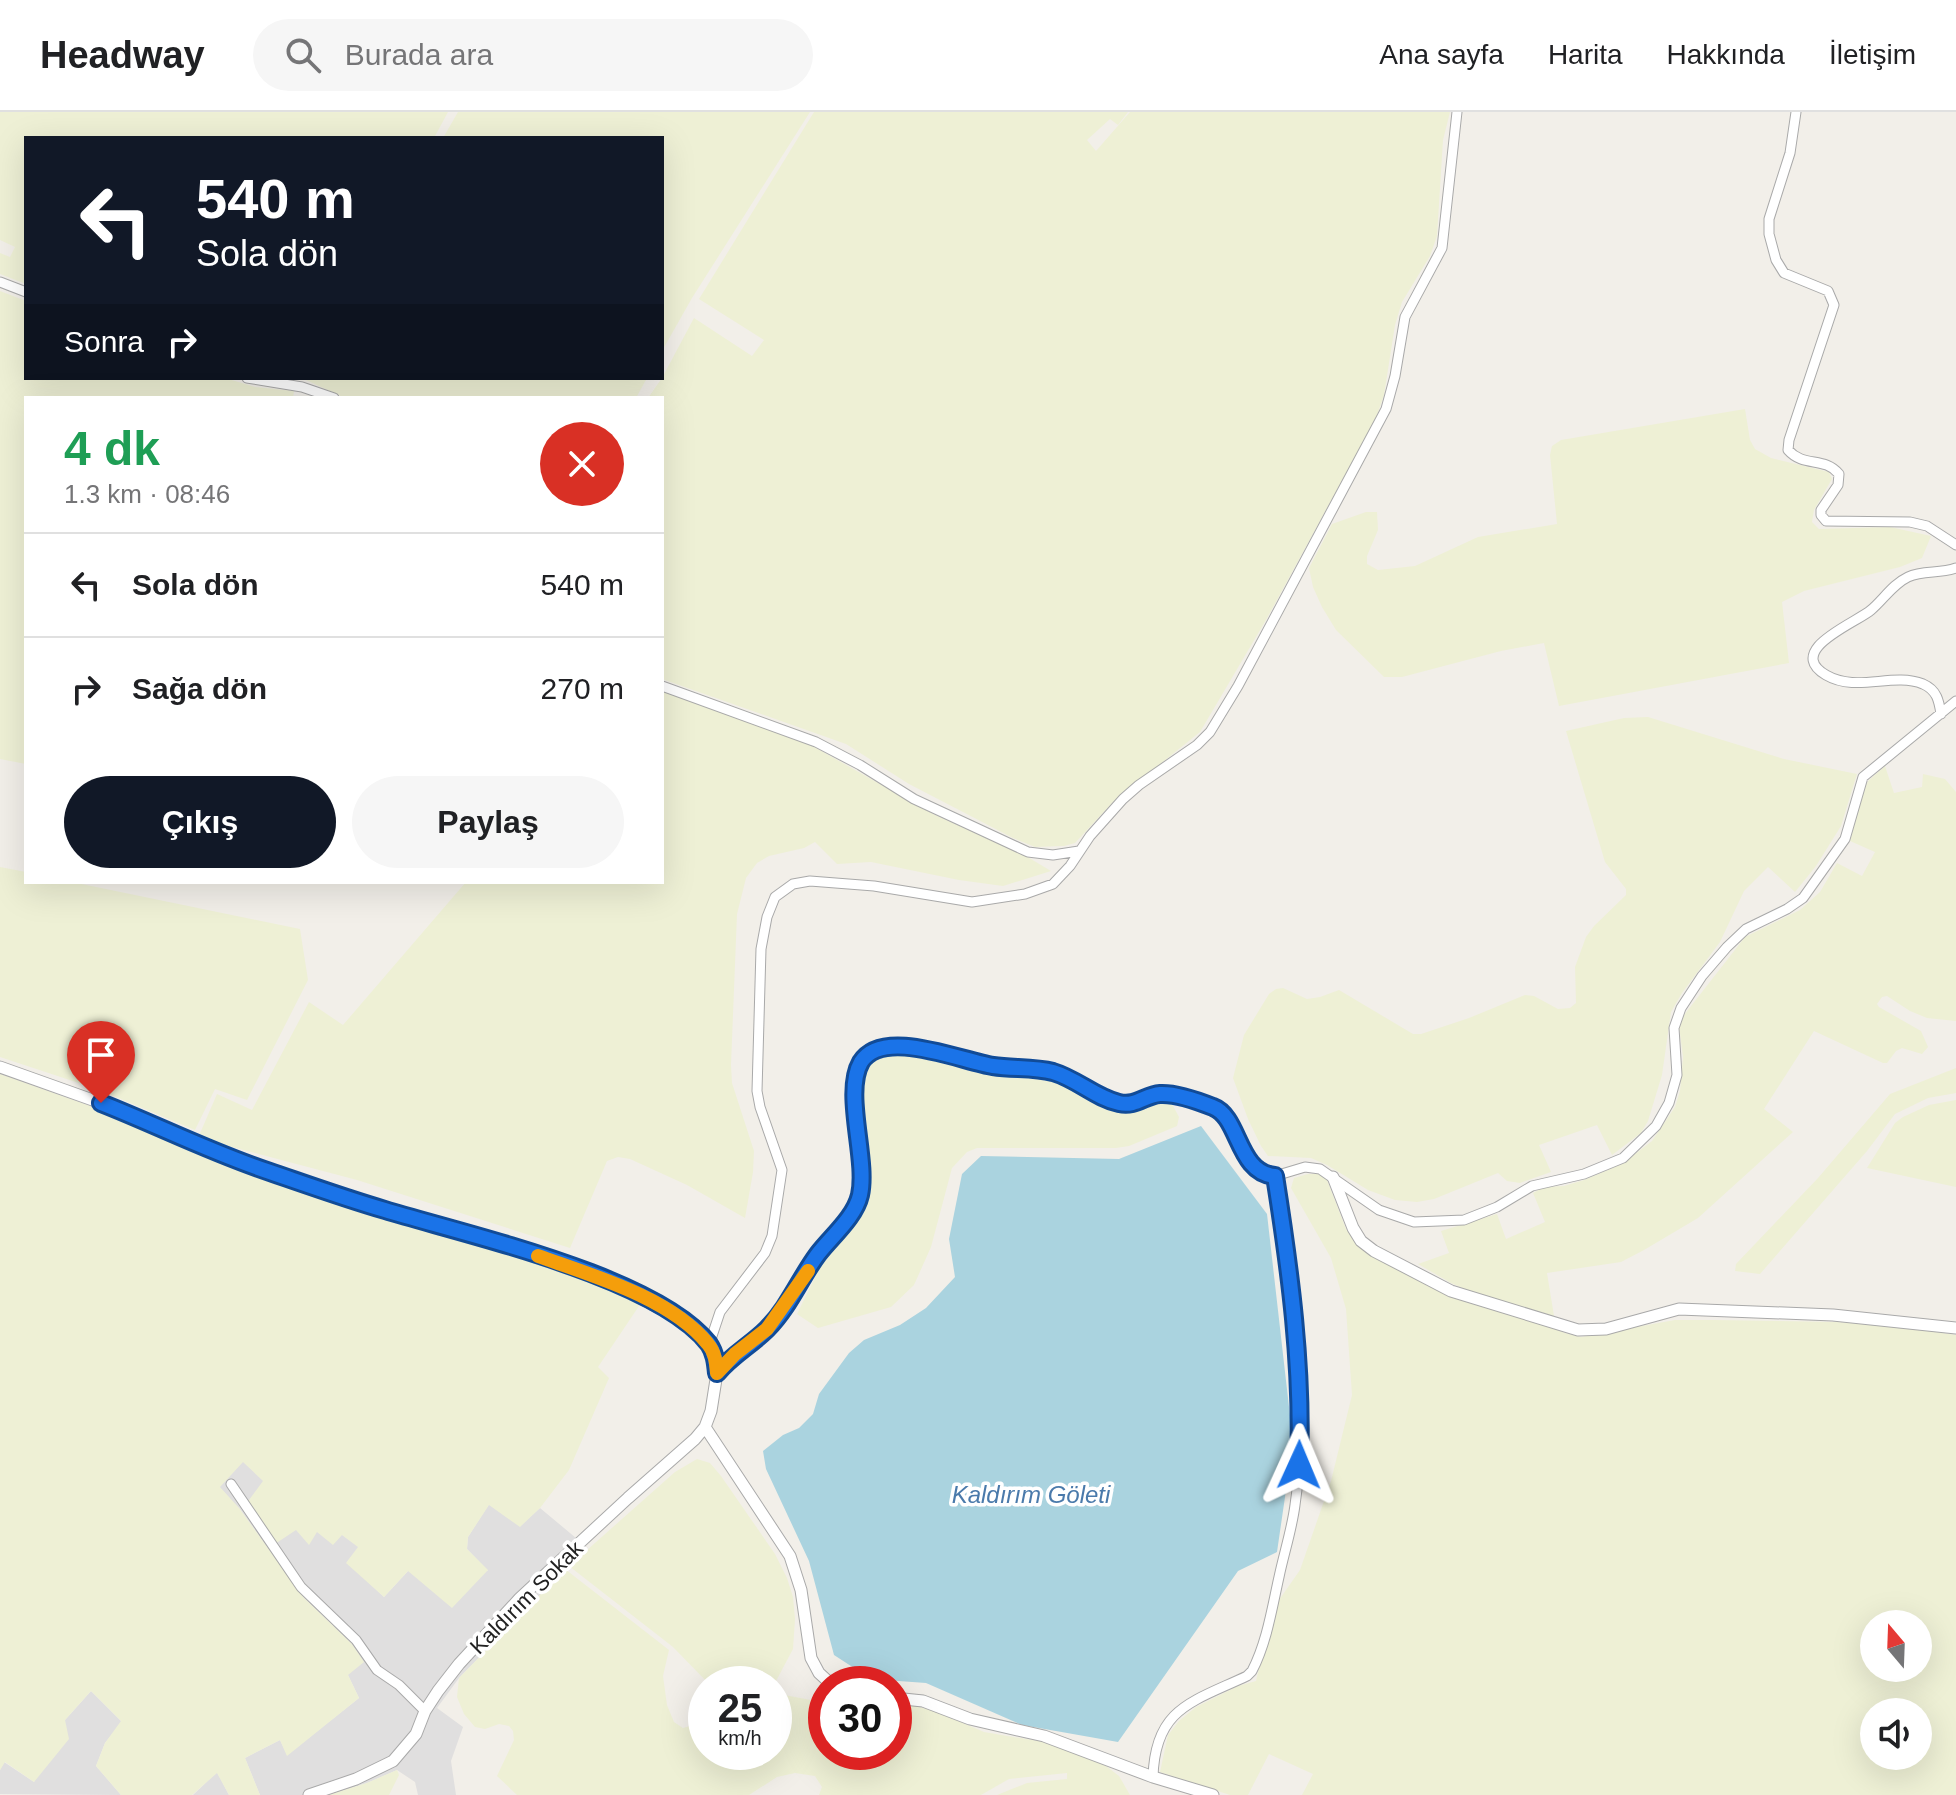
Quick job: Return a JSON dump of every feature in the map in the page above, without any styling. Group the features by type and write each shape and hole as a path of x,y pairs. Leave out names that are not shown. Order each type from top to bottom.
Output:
{"street":[{"path":"709,1345 720,1312 769,1246 781,1182 780,1161 757,1091 761,949 767,917 775,897 793,884 810,881 874,886 959,901 1003,899 1053,884 1123,799 1210,732 1372,438 1392,394 1405,317 1442,248 1457,112"},
{"path":"1796,112 1794,135 1774,196 1769,234 1779,267 1784,273 1828,291 1834,305 1788,450 1801,460 1830,464 1839,474 1838,485 1821,510 1826,521 1910,522 1927,526 1956,545"},
{"path":"0,282 24,291"},
{"path":"259,380 302,387 328,396"},
{"path":"1941,714 1938,698 1927,685 1909,681 1857,683 1839,680 1823,673 1815,662 1814,654 1826,638 1862,617 1901,581 1915,575 1956,568"},
{"path":"664,687 816,742 914,799 1028,852 1053,855 1079,851"},
{"path":"717,1373 778,1316 816,1256 858,1202 862,1179 856,1083 862,1061 878,1048 906,1047 996,1067 1046,1071 1066,1077 1122,1104 1139,1103 1159,1094 1216,1108 1224,1114 1248,1159 1263,1173 1275,1176 1313,1167 1333,1177 1357,1196 1397,1217 1414,1222 1452,1223 1479,1215 1532,1186 1596,1170 1623,1158 1656,1126 1669,1103 1677,1075 1676,1018 1702,976 1746,929 1803,898 1845,839 1863,777 1956,701"},
{"path":"0,1067 101,1103 271,1173 383,1210 509,1246 609,1281 680,1319 709,1345 716,1359 717,1373 705,1427 790,1556 801,1590 811,1658 815,1666"},
{"path":"1153,1777 1156,1746 1166,1723 1190,1705 1252,1671 1270,1619 1295,1506 1300,1436 1297,1365 1288,1260 1275,1176"},
{"path":"1333,1177 1353,1228 1361,1241 1374,1251 1451,1291 1578,1330 1606,1329 1679,1309 1833,1315 1956,1328"},
{"name":"Kaldırım Sokak","path":"309,1795 356,1779 393,1761 416,1734 425,1711 459,1664 520,1598 705,1427"},
{"path":"231,1484 301,1587 356,1640 377,1670 399,1685 425,1711"},
{"path":"912,1700 970,1719 1044,1736 1193,1792 1213,1795"}],"shaded area":[{"path":"243,1461 264,1481 250,1500 297,1530 341,1534 359,1547 347,1562 384,1597 408,1571 488,1571 467,1549 468,1537 489,1504 520,1526 540,1508 588,1548 459,1678 437,1708 463,1727 451,1761 456,1795 418,1795 415,1782 397,1770 328,1795 260,1795 245,1758 280,1740 287,1755 359,1698 348,1675 333,1625 304,1598 239,1508 190,1470"},
{"path":"91,1691 122,1722 105,1743 96,1766 121,1795 0,1794 0,1770 4,1762 34,1782 65,1720"},
{"path":"217,1772 229,1795 193,1795"}],"green space":[{"path":"0,112 448,112 435,136 24,136 24,283 0,274 0,253 10,257 15,247 0,240"},
{"path":"458,112 810,112 664,347 664,136 444,136"},
{"path":"814,112 1128,112 1118,125 1110,119 1087,140 1096,151 1130,112 1450,112 1443,140 1437,236 1430,256 1402,302 1395,325 1384,395 1376,418 1266,620 1200,732 1112,803 1075,843 1064,846 1035,847 1013,838 909,784 846,744 664,680 664,396 649,396 661,380 664,380 664,374 694,318 752,356 764,340 699,299"},
{"path":"0,291 24,300 24,380 232,380 255,387 294,391 293,396 24,396 24,764 0,759"},
{"path":"306,380 646,380 637,396 341,396"},
{"path":"1745,409 1750,440 1755,449 1771,458 1829,472 1832,479 1814,510 1812,522 1819,529 1890,527 1931,536 1922,558 1900,567 1804,591 1782,602 1789,663 1559,706 1544,643 1402,677 1384,677 1336,630 1313,587 1309,568 1332,524 1366,512 1377,512 1378,530 1367,556 1367,564 1378,570 1415,566 1478,537 1557,524 1550,455 1552,446 1561,440"},
{"path":"664,692 809,744 933,814 1026,856 1051,871 1003,886 871,862 837,864 815,842 804,848 769,856 757,863 746,878 737,914 731,1065 732,1083 754,1151 745,1218 687,1185 630,1159 618,1157 607,1161 570,1248 357,1180 198,1138 217,1094 252,1110 309,1002 343,1025 464,884 664,884"},
{"path":"1648,717 1784,759 1857,774 1841,826 1816,866 1795,892 1768,867 1744,891 1720,942 1682,993 1671,1012 1662,1075 1648,1121 1641,1133 1612,1155 1597,1125 1539,1145 1551,1172 1520,1183 1507,1181 1498,1173 1434,1199 1417,1202 1395,1200 1368,1190 1311,1158 1268,1156 1248,1119 1233,1078 1244,1035 1269,994 1276,989 1283,988 1307,999 1339,990 1413,1034 1469,1018 1525,995 1534,996 1558,1009 1570,1008 1576,1003 1575,967 1586,937 1626,895 1626,889 1605,862 1566,731 1624,718"},
{"path":"1885,766 1894,793 1922,787 1923,774 1945,779 1956,792 1956,1021 1927,1018 1887,996 1882,997 1877,1004 1879,1007 1921,1031 1928,1047 1922,1054 1902,1048 1887,1063 1814,1031 1764,1109 1793,1132 1698,1218 1644,1250 1621,1262 1547,1273 1554,1316 1474,1293 1418,1264 1449,1253 1441,1231 1497,1214 1506,1239 1545,1222 1533,1193 1544,1187 1564,1186 1584,1180 1622,1164 1652,1141 1675,1107 1680,1091 1683,1057 1679,1026 1684,1015 1745,937 1800,910 1820,892 1837,863 1862,876 1875,852 1850,841 1868,781"},
{"path":"0,867 24,872 24,884 82,884 300,929 308,980 247,1100 215,1089 195,1130 97,1089 0,1057"},
{"path":"897,1053 909,1053 977,1070 1062,1083 1093,1101 1124,1112 1140,1110 1161,1100 1171,1102 1179,1117 1177,1126 1129,1146 1116,1148 977,1148 967,1152 952,1168 931,1247 914,1285 891,1307 818,1328 797,1314 826,1255 863,1211 868,1194 870,1173 863,1074 871,1061"},
{"path":"1956,1068 1956,1093 1928,1098 1895,1114 1867,1151 1760,1274 1735,1271 1736,1264 1818,1178 1890,1094"},
{"path":"0,1074 107,1112 260,1176 581,1276 641,1303 598,1367 609,1378 569,1470 540,1508 520,1527 489,1505 468,1537 467,1549 488,1570 452,1608 408,1571 384,1597 346,1563 358,1547 342,1535 333,1545 317,1532 309,1545 296,1530 275,1544 250,1507 249,1500 263,1481 243,1462 220,1487 239,1508 304,1598 352,1644 364,1662 348,1675 359,1698 287,1756 280,1740 245,1758 260,1795 229,1795 217,1773 192,1795 121,1795 96,1766 105,1743 121,1721 91,1691 65,1720 69,1739 34,1782 5,1762 0,1770"},
{"path":"1956,1100 1956,1187 1867,1168 1895,1123 1929,1105"},
{"path":"1320,1174 1327,1180 1346,1229 1360,1246 1387,1263 1581,1337 1675,1320 1837,1322 1956,1335 1956,1795 1302,1795 1313,1774 1269,1754 1248,1795 1230,1795 1160,1772 1168,1735 1179,1721 1196,1707 1238,1686 1256,1681 1272,1610 1300,1570 1331,1481 1352,1395 1346,1309 1331,1258 1291,1188 1294,1178"},
{"path":"697,1459 710,1463 775,1554 793,1597 795,1619 793,1649 784,1666 691,1666 673,1647 569,1566 675,1472"},
{"path":"565,1569 669,1650 663,1676 667,1705 674,1722 683,1728 688,1727 688,1770 792,1770 792,1696 808,1700 808,1770 912,1770 912,1705 984,1732 1050,1743 1078,1754 1106,1766 1119,1776 1130,1795 997,1795 1027,1783 1067,1779 1067,1773 1009,1779 981,1795 819,1795 822,1787 815,1776 795,1773 777,1777 749,1795 517,1795 497,1776 514,1740 513,1731 509,1726 499,1724 485,1729 475,1727 464,1714 457,1697 459,1678"},
{"path":"397,1770 399,1775 389,1795 328,1795 367,1783"}],"water":[{"name":"Kaldırım Göleti","path":"1201,1126 1267,1214 1293,1442 1277,1552 1238,1571 1118,1742 1022,1725 926,1683 912,1682 912,1666 851,1666 834,1655 809,1561 766,1469 763,1451 783,1435 799,1428 813,1414 819,1394 849,1353 864,1340 900,1325 926,1308 955,1277 949,1239 962,1174 981,1156 1119,1159"}],"slow traffic":[{"path":"538,1256 632,1291 680,1319 709,1345 716,1359 717,1373 767,1329 808,1271"}],"route":[{"path":"101,1103 271,1173 383,1210 509,1246 632,1291 680,1319 700,1336 716,1359 717,1373 778,1316 816,1256 858,1202 862,1179 856,1083 862,1061 872,1051 906,1047 996,1067 1046,1071 1066,1077 1122,1104 1139,1103 1159,1094 1216,1108 1224,1114 1248,1159 1263,1173 1275,1176 1293,1312 1300,1408 1299,1465"}]}
